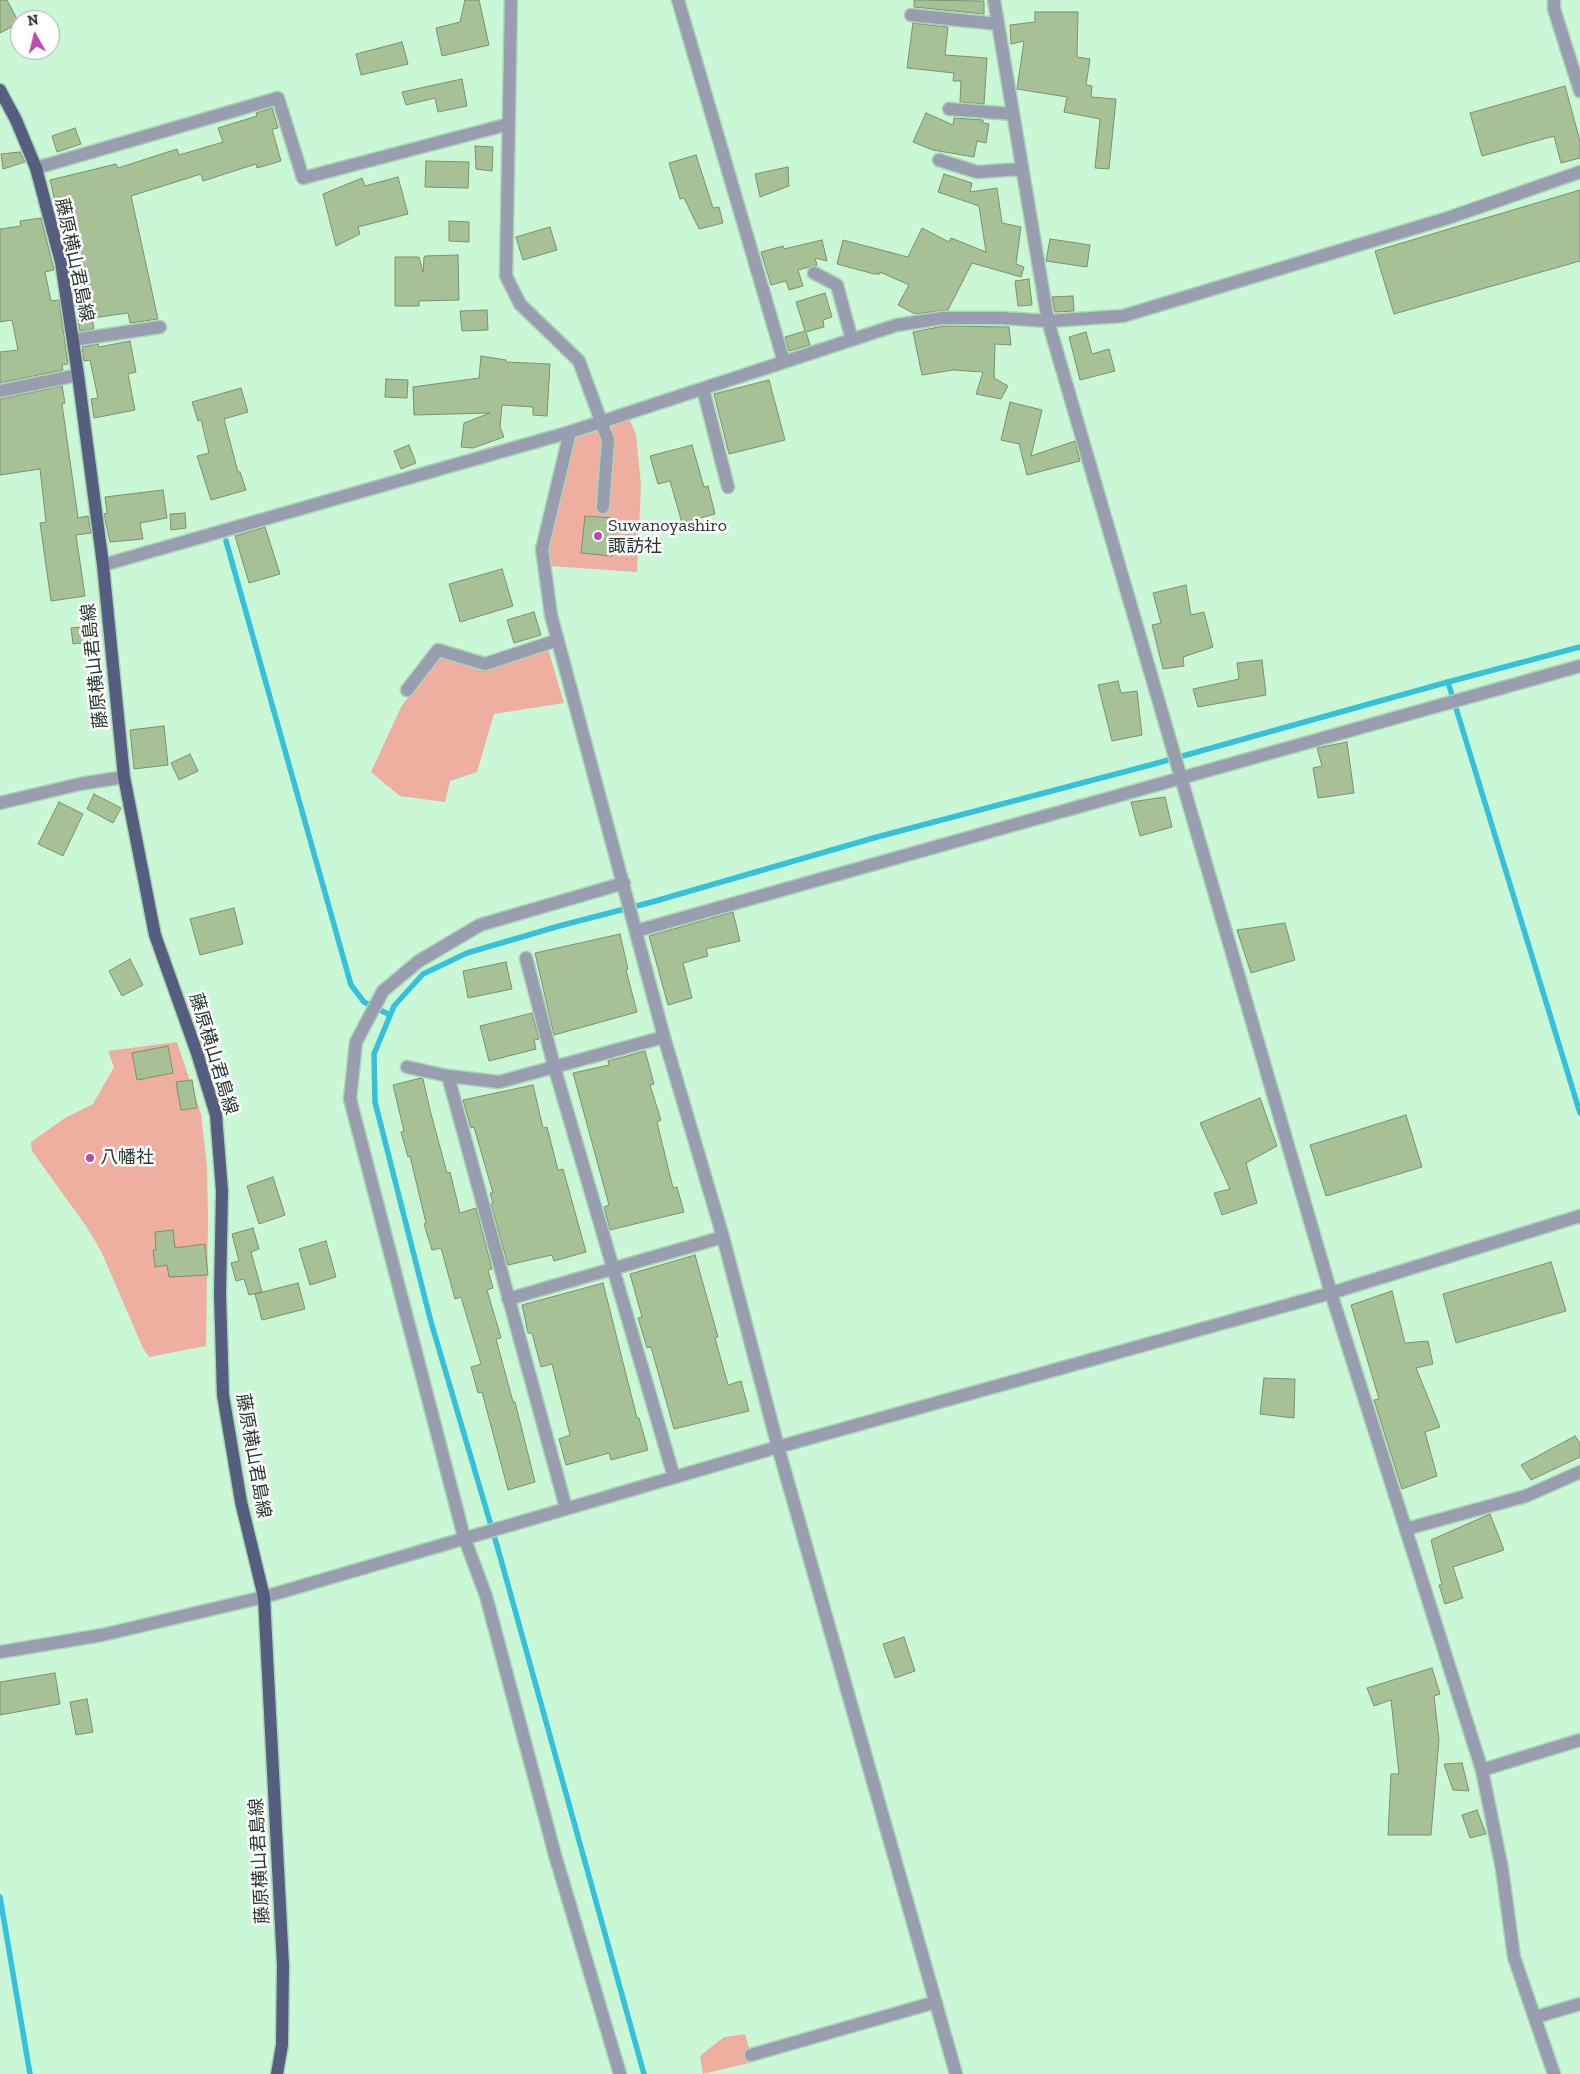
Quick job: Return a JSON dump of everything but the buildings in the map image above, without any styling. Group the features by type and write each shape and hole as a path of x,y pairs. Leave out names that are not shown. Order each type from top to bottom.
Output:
{"main road":[{"name":"藤原横山君島線","path":"0,90 16,120 36,168 61,262 103,565 124,777 155,935 197,1053 216,1115 222,1191 220,1294 224,1395 241,1502 264,1597 283,1965 282,2045 277,2074"}],"street":[{"path":"511,0 506,276 520,304 579,361 608,440 603,507"},
{"path":"678,0 784,362"},
{"path":"994,0 1048,321 1331,1293 1482,1770 1502,1869 1514,1956 1554,2074"},
{"path":"1554,0 1554,9 1580,91"},
{"path":"911,15 998,24"},
{"path":"36,168 278,98 303,178 509,124"},
{"path":"949,109 1013,114"},
{"path":"939,160 977,172 1022,169"},
{"path":"103,565 602,423 897,325 942,318 1002,318 1048,321 1123,316 1448,218 1580,172"},
{"path":"814,272 837,285 852,340"},
{"path":"73,340 160,327"},
{"path":"0,391 78,375"},
{"path":"703,389 728,487"},
{"path":"570,432 542,549 551,615 664,1037 723,1237 778,1447 956,2074"},
{"path":"406,690 438,650 485,664 558,640"},
{"path":"635,926 1182,778 1580,666"},
{"path":"0,803 80,784 124,777"},
{"path":"620,2074 555,1855 486,1596 464,1537 350,1099 356,1042 383,991 419,960 480,925 624,883"},
{"path":"526,958 554,1066 674,1477"},
{"path":"407,1067 448,1076 500,1082 664,1037"},
{"path":"448,1076 566,1508"},
{"path":"0,1652 102,1635 264,1597 464,1537 778,1447 1331,1293 1580,1216"},
{"path":"508,1299 723,1237"},
{"path":"1406,1529 1526,1496 1580,1472"},
{"path":"1482,1770 1580,1740"},
{"path":"751,2055 936,2002"},
{"path":"1536,2018 1580,2004"}],"shaded area":[{"path":"629,418 636,435 641,485 637,572 549,566 547,548 573,434"},
{"path":"548,649 564,703 494,714 477,772 450,781 445,802 400,796 371,772 401,707 440,654 485,670"},
{"path":"177,1042 201,1114 207,1166 206,1346 149,1357 143,1348 101,1251 86,1226 32,1151 31,1142 65,1118 93,1104 114,1067 108,1051"},
{"path":"745,2034 753,2062 703,2074 700,2056 724,2037"}],"waterway":[{"path":"226,541 351,985 364,1002 390,1015"},
{"path":"1580,647 1448,682 1580,1113"},
{"path":"644,2074 498,1549 431,1322 375,1102 374,1054 394,1006 423,974 467,953 877,837 1154,764 1448,682"},
{"path":"0,1897 30,2074"}],"place":[{"name":"Suwanoyashiro 諏訪社","path":"598,536"},
{"name":"八幡社","path":"90,1158"}]}
